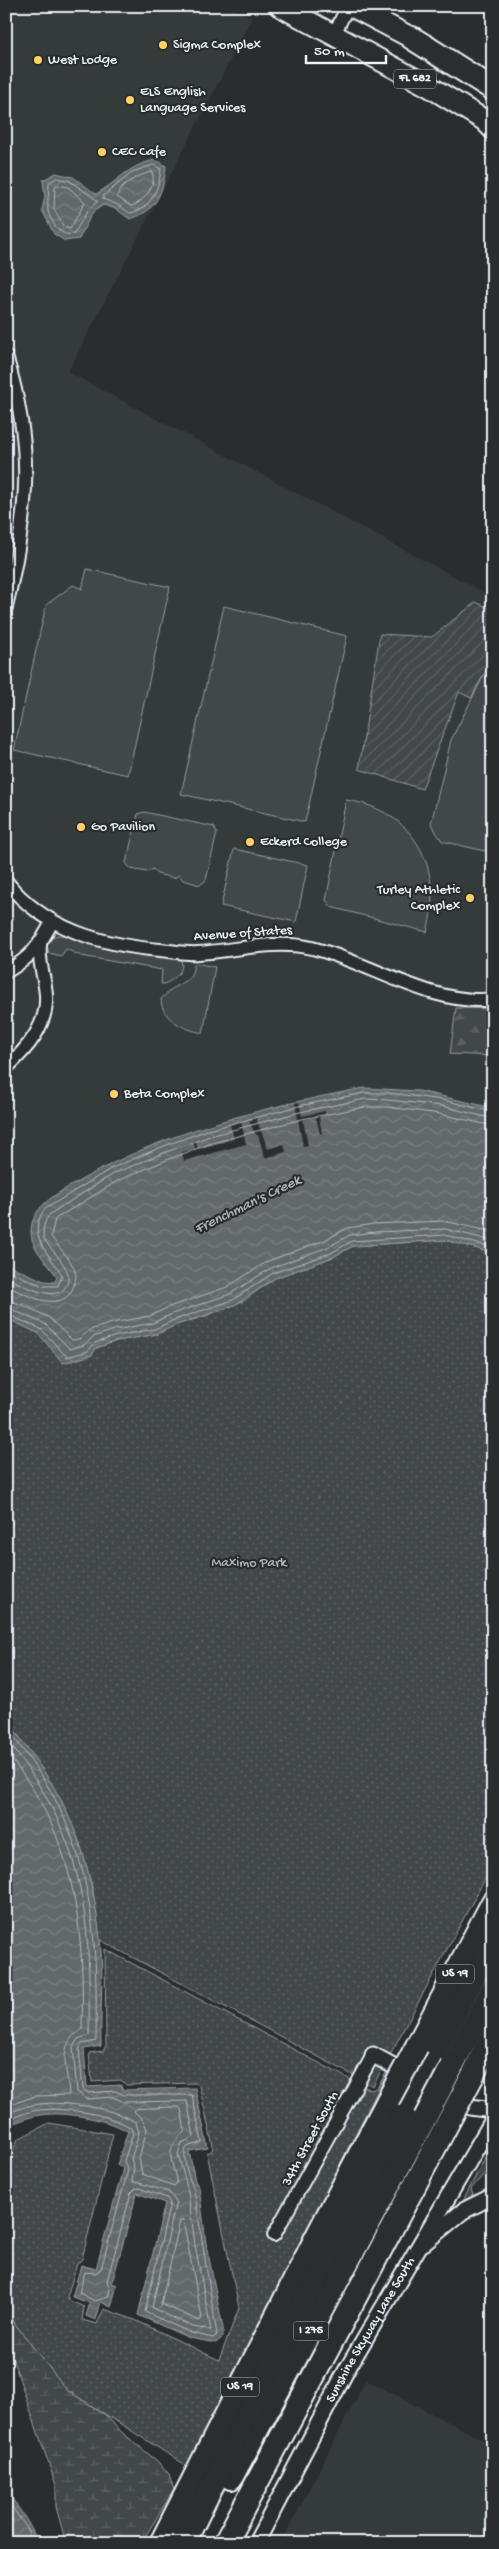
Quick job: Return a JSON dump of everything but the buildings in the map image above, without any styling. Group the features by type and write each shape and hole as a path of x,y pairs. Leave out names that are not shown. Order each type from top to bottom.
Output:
{"highway":[{"path":"412,38 493,89"},
{"name":"US 19","path":"161,2543 319,2232 493,1902"},
{"path":"184,2543 272,2364 493,1941"},
{"name":"I 275","path":"225,2543 444,2130 462,2071 493,1988"},
{"name":"I 275","path":"196,2543 425,2118 493,2034"}],"main road":[{"name":"FL 682","path":"280,6 430,87 484,120 493,129"},
{"name":"FL 682","path":"349,6 493,78"}],"street":[{"path":"334,34 349,6"},
{"path":"6,356 16,386 23,425 26,496 22,537 7,604"},
{"name":"Avenue of States","path":"6,881 29,905 52,922 90,937 140,949 193,953 290,944 333,954 432,992 458,997 493,999"},
{"path":"6,1068 19,1056 38,1030 45,1009 46,995 40,950 52,922"},
{"path":"6,972 40,950"},
{"path":"373,2055 470,2107 491,2127"},
{"name":"34th Street South","path":"274,2235 373,2055"},
{"path":"470,2107 493,2110"},
{"name":"Sunshine Skyway Lane South","path":"256,2543 346,2371 414,2253 491,2127"},
{"path":"414,2253 463,2211 493,2196"}],"shaded area":[{"name":"Eckerd College","path":"6,6 229,6 252,18 68,372 493,597 493,1108 419,1091 364,1088 241,1115 162,1141 110,1163 56,1195 35,1214 31,1232 40,1254 57,1278 55,1283 44,1281 6,1264"},
{"path":"366,2380 493,2445 493,2531 476,2536 465,2543 281,2543"}],"green space":[{"path":"87,569 170,587 128,775 14,750 46,605 73,585 82,589"},
{"path":"476,602 493,610 493,663 490,663 471,698 459,692 422,789 359,769 380,634 432,637"},
{"path":"224,606 347,636 305,822 181,794"},
{"path":"490,663 493,663 493,853 442,841 431,824 451,740"},
{"path":"346,800 370,806 390,816 406,830 419,846 427,865 431,886 431,909 427,932 331,907 326,900"},
{"path":"144,812 214,827 217,833 206,880 200,885 183,880 179,875 174,878 157,874 153,869 147,872 131,869 126,863 138,814"},
{"path":"234,849 308,865 296,922 221,906"},
{"path":"58,935 74,938 99,947 176,958 181,960 181,968 175,978 161,984 162,970 81,956 66,949 61,956 49,953 47,947 49,942"},
{"path":"195,963 215,967 203,1033 176,1023 165,1013 161,999 173,988 190,978"},
{"path":"456,1008 493,1009 493,1056 450,1054"},
{"name":"Maximo Park","path":"445,1240 493,1253 493,1864 373,2086 100,1940 93,1890 80,1843 61,1800 6,1717 6,1318 38,1333 58,1354 70,1361 92,1355 96,1348 117,1341 157,1334 176,1325 206,1316 245,1300 275,1278 333,1257 353,1246"},
{"path":"105,1949 353,2081 267,2238 276,2243 363,2086 371,2090 377,2088 388,2070 187,2466 67,2390 15,2324 6,2302 6,2167 18,2139 49,2123 113,2134 82,2259 77,2264 67,2297 70,2301 84,2307 82,2320 97,2324 104,2309 135,2320 219,2360 239,2308 207,2153 212,2151 213,2146 199,2085 195,2083 126,2085 121,2080 92,2082 89,2053 103,2051 106,2046"},
{"path":"493,2142 493,2164 471,2189 473,2195 463,2201"},
{"path":"6,2302 15,2324 67,2390 107,2416 118,2429 157,2461 169,2474 174,2490 141,2543 66,2543 56,2507 56,2485 6,2340"}],"water":[{"path":"156,160 166,166 165,176 157,200 147,211 130,219 116,209 103,205 92,213 79,239 65,241 54,234 42,210 45,197 43,180 56,173 73,177 96,194 138,166"},
{"name":"Frenchman's Creek","path":"364,1088 419,1091 493,1108 493,1253 445,1240 353,1246 333,1257 275,1278 235,1305 176,1325 157,1334 117,1341 96,1348 92,1355 63,1363 38,1333 6,1318 6,1264 44,1281 55,1282 57,1277 37,1250 31,1232 36,1214 48,1200 114,1162 183,1134 254,1112"},
{"path":"6,1717 42,1768 61,1800 82,1850 91,1885 98,1921 101,1952 101,2046 84,2049 87,2087 121,2085 123,2090 195,2088 208,2148 189,2151 195,2181 199,2187 206,2243 223,2328 223,2337 216,2343 189,2338 138,2315 165,2203 137,2193 112,2283 117,2285 111,2307 101,2302 96,2320 86,2316 90,2303 72,2297 81,2265 96,2269 123,2168 117,2165 128,2131 97,2120 61,2114 36,2116 6,2127"},
{"path":"6,2489 27,2522 37,2543 6,2543"}],"pier":[{"path":"299,1102 302,1116 325,1111 325,1115 319,1117 322,1133 320,1134 316,1117 303,1120 308,1145 303,1146 295,1103"},
{"path":"256,1118 268,1149 284,1144 286,1152 265,1158 258,1135 256,1135 249,1121"},
{"path":"241,1121 246,1144 184,1161 182,1152 195,1149 193,1141 196,1141 198,1149 234,1139 230,1124"}],"place":[{"name":"Sigma Complex","path":"163,45"},
{"name":"West Lodge","path":"38,60"},
{"name":"ELS English Language Services","path":"130,100"},
{"name":"CEC Cafe","path":"102,152"},
{"name":"Go Pavilion","path":"81,827"},
{"name":"Eckerd College","path":"250,842"},
{"name":"Turley Athletic Complex","path":"470,898"},
{"name":"Beta Complex","path":"114,1094"}]}
